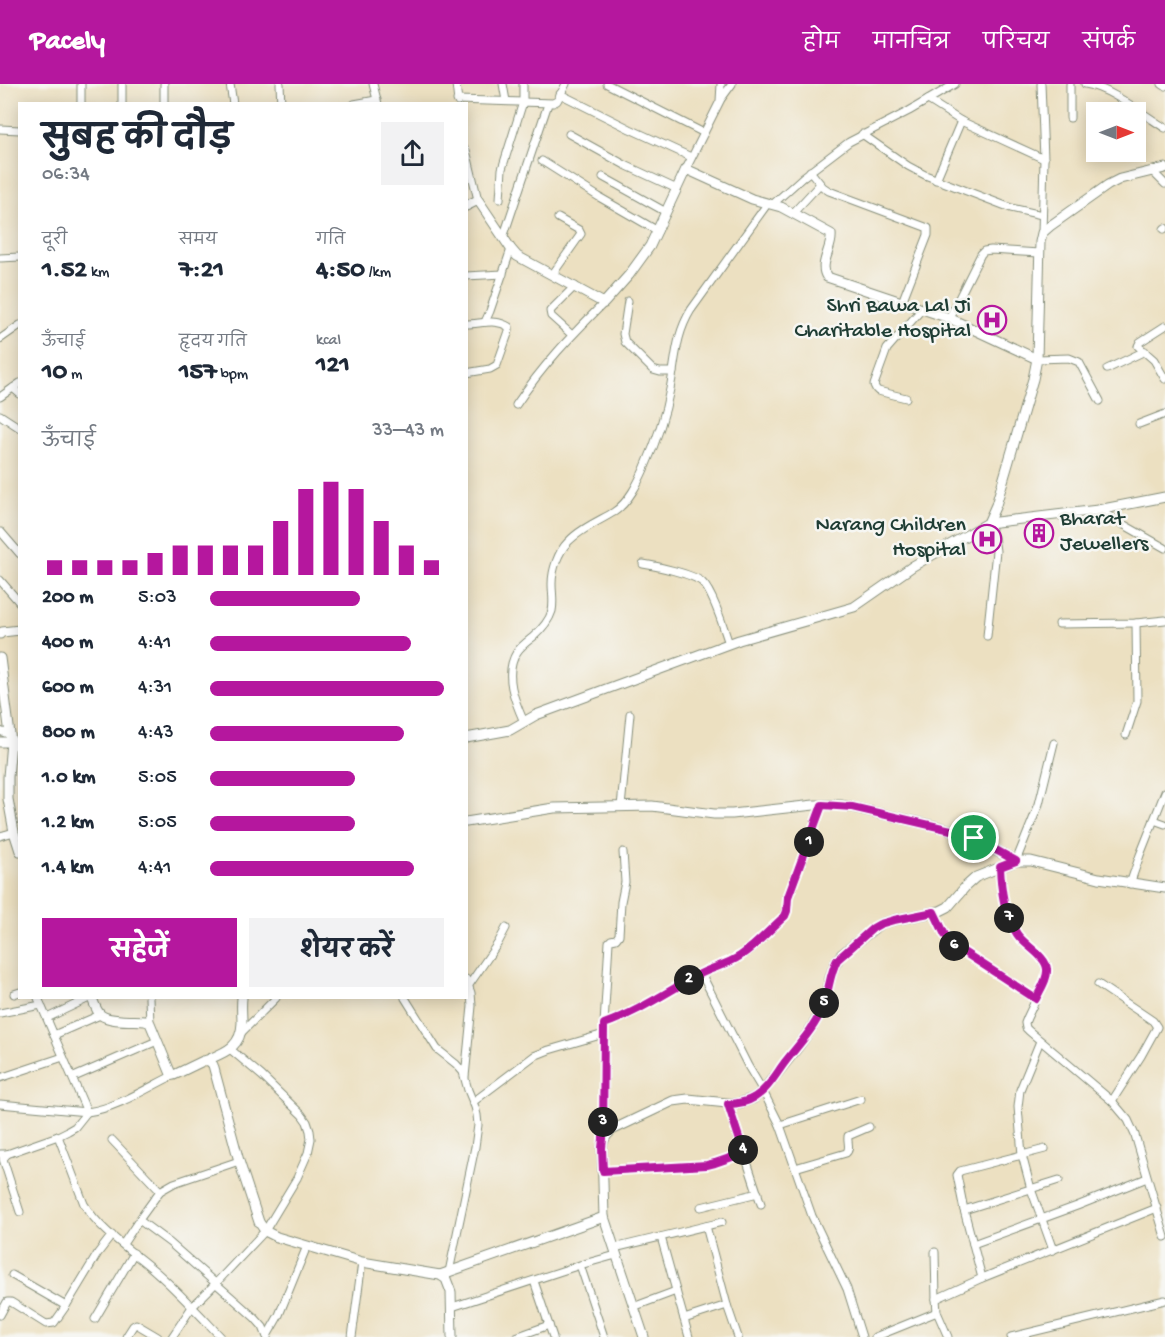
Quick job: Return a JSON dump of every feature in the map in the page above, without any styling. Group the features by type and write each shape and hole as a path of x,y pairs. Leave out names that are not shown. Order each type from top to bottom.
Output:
{"street":[{"path":"81,84 81,102"},
{"path":"122,84 122,102"},
{"path":"164,84 164,102"},
{"path":"230,84 233,102"},
{"path":"280,84 281,102"},
{"path":"373,84 377,102"},
{"path":"456,84 457,102 506,101 548,104 557,100 566,84"},
{"path":"503,84 506,101"},
{"path":"500,199 504,160 523,102 523,84"},
{"path":"608,84 704,134"},
{"path":"720,101 721,84"},
{"path":"516,405 543,367 642,260 720,101 732,84"},
{"path":"524,722 511,685 512,664 515,656 549,618 553,603 554,568 563,548 568,541 623,504 639,479 657,436 668,398 681,330 690,310 771,204 849,141 955,84"},
{"path":"987,636 996,551 994,537 988,523 996,505 1037,359 1044,159 1041,84"},
{"path":"1070,84 1070,118"},
{"path":"1085,84 1098,86 1165,128"},
{"path":"560,94 692,157"},
{"path":"928,100 961,122 1044,159"},
{"path":"503,238 548,104"},
{"path":"936,180 961,122"},
{"path":"0,129 18,130"},
{"path":"569,134 625,165 677,189"},
{"path":"862,134 908,166 936,180 1003,205 1042,215"},
{"path":"468,158 478,200 517,256 604,303"},
{"path":"542,161 658,231"},
{"path":"1042,233 1108,185 1120,179 1165,168"},
{"path":"686,169 752,199 793,213 831,234 832,239 824,269 827,277 949,318 1037,359 1074,359 1079,362 1100,401"},
{"path":"810,171 829,191 928,228 928,235 902,302"},
{"path":"1153,172 1165,184"},
{"path":"603,177 666,212"},
{"path":"793,213 820,184"},
{"path":"468,205 478,200"},
{"path":"552,275 581,234 579,230 558,218"},
{"path":"485,322 511,249"},
{"path":"949,318 981,254 991,250 1039,252"},
{"path":"0,258 18,257"},
{"path":"468,276 502,274"},
{"path":"572,335 551,316 550,311 575,286"},
{"path":"628,301 623,334 625,342 653,370 673,372"},
{"path":"906,398 879,391 874,385 888,349 922,309"},
{"path":"468,324 502,323 509,327 499,361 494,367 468,373"},
{"path":"0,339 18,326"},
{"path":"1165,326 1140,342 1138,346 1154,360 1165,379"},
{"path":"1107,369 1145,351"},
{"path":"0,397 16,385"},
{"path":"1139,424 1165,414"},
{"path":"0,415 18,427"},
{"path":"468,738 510,730 536,715 729,644 854,607 913,566 988,523 1098,510 1165,497"},
{"path":"1098,510 1165,548"},
{"path":"1,531 18,552"},
{"path":"643,564 665,568 704,583 729,644"},
{"path":"0,580 18,601"},
{"path":"1059,624 1137,623 1165,620"},
{"path":"1126,735 1137,701 1137,623"},
{"path":"0,634 18,630"},
{"path":"0,658 13,740 8,788 9,807 18,845"},
{"path":"621,807 630,714"},
{"path":"0,731 13,740"},
{"path":"0,742 13,740"},
{"path":"1016,861 1039,804 1054,743"},
{"path":"1130,884 1165,792"},
{"path":"604,1024 630,1014 701,973 731,962 753,947 785,916 788,897 822,805"},
{"path":"468,822 542,809 652,806 732,814 822,805 852,807 951,830 974,838 1016,861"},
{"path":"1154,820 1165,824"},
{"path":"0,836 14,832"},
{"path":"623,852 624,886 619,935 609,942 604,1024 602,1148 604,1217 644,1337"},
{"path":"603,1139 612,1130 673,1101 688,1099 737,1104 763,1091 819,1016 834,966 842,954 880,924 948,907 970,881 982,874 1016,861 1030,861 1099,878 1165,888"},
{"path":"1000,867 1004,900 1010,922 1019,938 1041,958 1048,970 1025,1023 1026,1028 1112,1101 1128,1120 1135,1135 1165,1237"},
{"path":"934,912 945,935 956,947 1036,999"},
{"path":"465,1077 472,1006 468,982 498,943 506,928"},
{"path":"701,973 780,1125 812,1216 847,1290 862,1337"},
{"path":"1098,984 1154,1021 1157,1027 1112,1101"},
{"path":"47,1018 88,999"},
{"path":"91,999 100,1015 112,1019 150,1023"},
{"path":"149,999 150,1023 169,1072 174,1075"},
{"path":"241,1033 242,999"},
{"path":"0,1104 87,1112 111,1106 202,1061 230,1050 241,1033 275,999"},
{"path":"406,999 437,1049 463,1072 477,1115 475,1147 444,1274 449,1285 452,1307 452,1337"},
{"path":"0,1014 40,1001 87,1112"},
{"path":"54,1035 100,1015"},
{"path":"473,1102 534,1056 604,1034"},
{"path":"74,1077 157,1041"},
{"path":"1040,1041 1018,1098 1022,1155 1031,1189 1053,1250"},
{"path":"172,1337 192,1307 265,1231 300,1172 311,1139 307,1122 302,1116 262,1076 230,1050"},
{"path":"0,1078 63,1056"},
{"path":"207,1060 213,1065 239,1161 260,1222 265,1231 277,1237 362,1262 444,1274 604,1217"},
{"path":"780,1125 861,1099"},
{"path":"728,1104 761,1204"},
{"path":"20,1212 3,1159 4,1154 58,1136 75,1127 87,1112"},
{"path":"795,1168 846,1153 848,1136 869,1127"},
{"path":"58,1136 84,1204 92,1215 179,1293 221,1337"},
{"path":"112,1140 160,1191"},
{"path":"982,1278 964,1210 958,1173 1045,1149"},
{"path":"603,1171 707,1165 744,1153"},
{"path":"123,1244 160,1191 174,1183 239,1161"},
{"path":"973,1244 1147,1178"},
{"path":"964,1210 1059,1180"},
{"path":"701,1207 758,1194"},
{"path":"936,1299 982,1278 1156,1208"},
{"path":"139,1220 170,1243 255,1318 267,1336"},
{"path":"452,1307 661,1237 722,1222"},
{"path":"706,1226 738,1337"},
{"path":"0,1315 7,1302 10,1302 46,1323 56,1322 98,1253 112,1235"},
{"path":"661,1237 689,1337"},
{"path":"267,1336 279,1315 307,1246"},
{"path":"935,1252 937,1312 948,1337"},
{"path":"95,1319 134,1253"},
{"path":"352,1337 362,1262"},
{"path":"580,1265 604,1337"},
{"path":"12,1275 66,1306"},
{"path":"534,1281 554,1337"},
{"path":"633,1307 676,1291"},
{"path":"1011,1337 1165,1300"},
{"path":"684,1319 727,1305"},
{"path":"875,1337 937,1312"},
{"path":"126,1337 136,1324 158,1337"},
{"path":"516,1337 549,1325"}],"place":[{"name":"Shri Bawa Lal Ji Charitable Hospital","path":"992,320"},
{"name":"Bharat Jewellers","path":"1039,533"},
{"name":"Narang Children Hospital","path":"987,539"}],"route":[{"path":"822,805 852,807 951,830 974,838 1016,861 1000,867 1001,884 1006,911 1015,932 1041,958 1048,970 1036,999 950,943 934,912 880,924 837,960 819,1016 763,1091 747,1101 728,1104 744,1153 707,1165 603,1171 604,1024 630,1014 701,973 731,962 753,947 785,916 788,897 822,805"}]}
